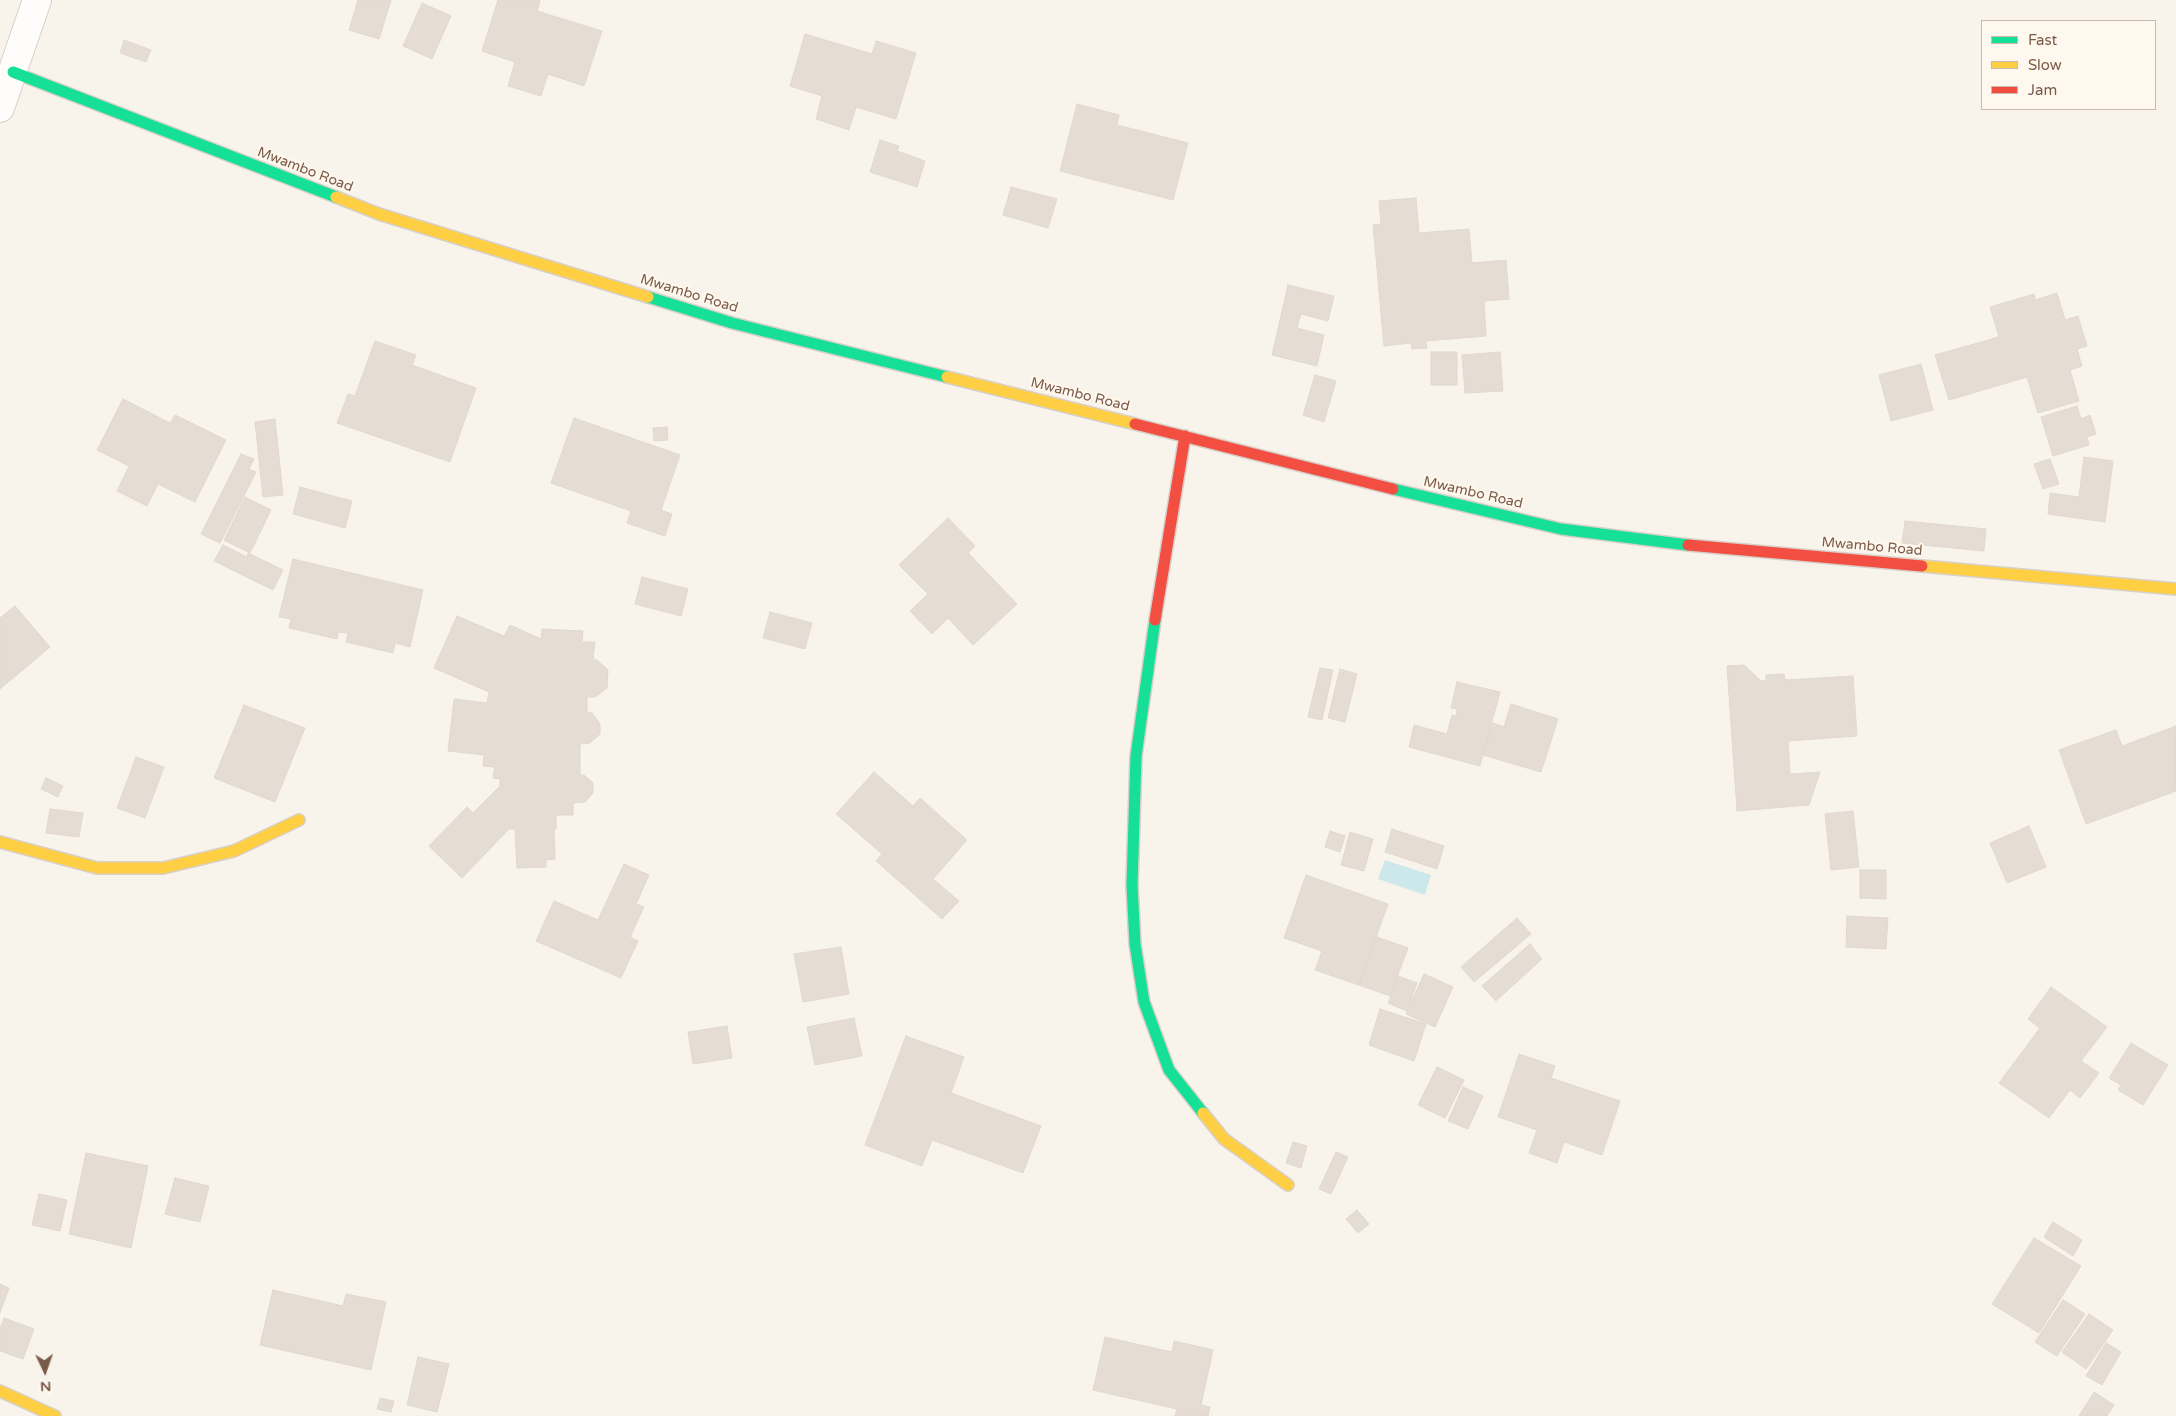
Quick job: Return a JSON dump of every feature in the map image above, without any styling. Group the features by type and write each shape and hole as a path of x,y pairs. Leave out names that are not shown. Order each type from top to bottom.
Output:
{"street":[{"path":"0,108 37,0"},
{"name":"Mwambo Road","path":"13,72 378,214 732,323 1474,509 1561,529 1651,542 2176,589"},
{"path":"1185,436 1149,655 1136,756 1132,885 1135,944 1144,1002 1169,1070 1224,1139 1288,1185"},
{"path":"0,842 98,868 163,868 234,851 299,820"},
{"path":"0,1391 55,1416"}],"water":[{"path":"1385,860 1431,875 1425,895 1378,879"}],"building":[{"path":"358,0 391,0 379,39 349,30"},
{"path":"498,0 539,0 537,11 602,31 584,86 548,74 541,96 508,86 515,62 482,51"},
{"path":"422,3 451,16 432,59 403,46"},
{"path":"805,34 872,54 876,41 916,53 896,119 856,107 849,130 816,119 822,96 790,86"},
{"path":"124,40 151,50 146,62 120,53"},
{"path":"1077,104 1119,115 1117,125 1188,143 1173,200 1060,171"},
{"path":"880,140 899,146 897,151 925,161 917,187 870,172"},
{"path":"1011,187 1057,199 1048,228 1003,215"},
{"path":"1416,198 1419,233 1469,229 1472,263 1506,260 1509,299 1484,301 1486,336 1426,341 1427,348 1412,349 1411,343 1384,346 1373,225 1381,224 1379,201"},
{"path":"1288,285 1334,296 1328,321 1301,314 1297,328 1324,335 1317,366 1272,355"},
{"path":"2057,293 2065,320 2078,316 2087,346 2077,349 2082,366 2070,370 2079,401 2038,413 2027,377 1949,400 1935,355 1999,337 1990,307 2034,294 2035,300"},
{"path":"375,341 416,355 412,365 476,388 450,462 337,423 348,394 355,396"},
{"path":"1431,352 1457,352 1457,385 1431,385"},
{"path":"1500,352 1503,391 1465,393 1462,355"},
{"path":"1921,364 1933,410 1891,421 1879,375"},
{"path":"1315,375 1336,381 1324,422 1303,415"},
{"path":"123,399 170,423 175,415 226,440 195,502 158,484 147,506 117,491 129,466 97,450"},
{"path":"2077,406 2081,419 2090,415 2096,434 2087,437 2089,445 2053,456 2041,417"},
{"path":"574,418 680,455 661,510 672,514 665,536 627,523 631,511 551,483"},
{"path":"275,419 283,495 263,497 255,422"},
{"path":"667,427 668,440 654,441 653,428"},
{"path":"241,454 254,459 249,469 256,472 220,543 201,534"},
{"path":"2084,457 2113,461 2105,522 2048,514 2050,493 2079,497"},
{"path":"2050,459 2059,484 2043,489 2034,464"},
{"path":"300,487 352,501 345,528 293,514"},
{"path":"245,497 271,510 250,553 224,540"},
{"path":"948,518 975,546 968,553 1017,604 973,645 948,618 932,634 910,611 928,594 899,565"},
{"path":"1905,521 1986,529 1984,551 1902,543"},
{"path":"223,545 247,557 248,553 283,570 273,590 214,561"},
{"path":"293,559 423,590 410,647 395,643 393,653 346,642 348,633 338,632 337,639 289,628 291,619 279,617"},
{"path":"642,577 688,589 681,616 635,604"},
{"path":"15,606 50,647 0,689 0,618"},
{"path":"770,612 812,623 805,649 763,638"},
{"path":"457,616 504,636 510,625 541,639 542,629 583,631 582,642 595,642 593,659 597,660 608,670 607,688 595,697 587,697 587,712 592,713 600,724 600,734 590,743 580,744 580,775 584,775 593,783 593,793 585,802 573,803 573,815 556,815 556,829 554,830 555,859 546,860 546,867 517,868 515,829 509,829 462,878 429,846 467,807 473,813 500,786 500,779 493,778 495,767 483,766 484,755 448,751 454,699 487,703 489,692 434,668"},
{"path":"1744,665 1761,681 1766,681 1766,675 1784,674 1785,680 1853,676 1857,736 1788,741 1790,774 1820,772 1809,805 1737,811 1727,666"},
{"path":"1320,668 1333,670 1322,720 1308,717"},
{"path":"1340,669 1357,674 1345,722 1328,718"},
{"path":"1457,682 1500,692 1480,766 1409,747 1414,725 1447,734 1452,715 1456,716 1457,709 1451,708"},
{"path":"1511,704 1558,719 1541,772 1483,755 1493,723 1504,727"},
{"path":"244,705 305,728 275,802 214,778"},
{"path":"2176,726 2176,791 2086,824 2059,750 2116,730 2122,746"},
{"path":"136,757 164,767 145,818 117,808"},
{"path":"874,772 913,806 920,798 967,840 933,879 959,901 942,919 876,861 882,854 836,814"},
{"path":"46,778 63,786 58,797 41,789"},
{"path":"50,809 83,813 79,837 46,833"},
{"path":"1853,811 1859,867 1831,870 1825,814"},
{"path":"2029,826 2046,867 2007,883 1990,843"},
{"path":"1392,829 1444,846 1437,869 1385,852"},
{"path":"1330,831 1345,836 1340,852 1325,847"},
{"path":"1350,832 1373,839 1364,871 1341,865"},
{"path":"624,864 649,875 636,904 644,907 630,937 638,941 621,978 536,941 554,901 598,920"},
{"path":"1860,870 1886,870 1886,899 1860,898"},
{"path":"1306,875 1388,904 1359,985 1315,970 1322,951 1284,938"},
{"path":"1847,916 1888,918 1886,949 1846,947"},
{"path":"1517,918 1531,934 1474,982 1461,967"},
{"path":"1377,937 1408,948 1390,996 1359,985"},
{"path":"1530,944 1542,959 1496,1001 1482,986"},
{"path":"841,947 849,994 803,1002 794,954"},
{"path":"1424,974 1453,987 1435,1027 1406,1014"},
{"path":"1398,976 1417,983 1407,1011 1388,1003"},
{"path":"2051,987 2107,1027 2081,1061 2099,1073 2080,1098 2070,1090 2049,1118 1999,1083 2040,1028 2028,1019"},
{"path":"1380,1009 1426,1024 1414,1061 1369,1045"},
{"path":"854,1018 862,1056 815,1065 807,1027"},
{"path":"727,1026 732,1058 693,1064 688,1032"},
{"path":"906,1036 964,1057 951,1093 1041,1126 1023,1173 932,1140 922,1166 865,1145"},
{"path":"2131,1043 2168,1065 2143,1105 2118,1090 2121,1085 2109,1078"},
{"path":"1519,1054 1555,1066 1551,1078 1620,1101 1602,1155 1564,1142 1557,1163 1529,1153 1537,1130 1498,1117"},
{"path":"1437,1067 1464,1080 1445,1118 1418,1105"},
{"path":"1463,1087 1483,1096 1468,1129 1448,1121"},
{"path":"1293,1142 1307,1146 1301,1168 1286,1163"},
{"path":"1336,1152 1348,1157 1331,1194 1319,1189"},
{"path":"86,1153 148,1166 131,1248 69,1234"},
{"path":"175,1178 209,1186 200,1222 165,1214"},
{"path":"39,1194 67,1200 60,1231 32,1225"},
{"path":"1357,1210 1369,1224 1358,1233 1346,1219"},
{"path":"2053,1222 2082,1240 2073,1256 2044,1237"},
{"path":"2034,1238 2081,1266 2039,1333 1992,1304"},
{"path":"0,1284 9,1288 0,1313"},
{"path":"273,1290 343,1306 346,1294 386,1302 371,1370 260,1345"},
{"path":"2063,1300 2085,1314 2057,1356 2035,1342"},
{"path":"2089,1314 2113,1330 2086,1369 2062,1352"},
{"path":"4,1318 34,1329 23,1359 0,1351 0,1329"},
{"path":"1105,1337 1172,1352 1174,1341 1213,1350 1201,1405 1210,1407 1208,1416 1175,1416 1177,1409 1093,1390"},
{"path":"2106,1343 2121,1352 2102,1385 2086,1376"},
{"path":"418,1357 449,1364 437,1412 407,1405"},
{"path":"2094,1392 2114,1405 2107,1416 2079,1416"},
{"path":"380,1398 394,1401 391,1412 377,1409"}],"traffic: fast":[{"path":"13,72 336,197"},
{"path":"648,297 732,323 947,377"},
{"path":"1393,489 1561,529 1688,545"},
{"path":"1155,620 1136,756 1132,885 1135,944 1144,1002 1169,1070 1203,1113"}],"traffic: slow":[{"path":"336,197 379,214 648,297"},
{"path":"947,377 1135,424"},
{"path":"1922,566 2176,589"},
{"path":"0,842 97,868 163,868 234,851 299,820"},
{"path":"1203,1113 1224,1139 1288,1185"},
{"path":"0,1391 55,1416"}],"traffic: jam":[{"path":"1135,424 1393,489"},
{"path":"1155,620 1185,436"},
{"path":"1688,545 1922,566"}]}
